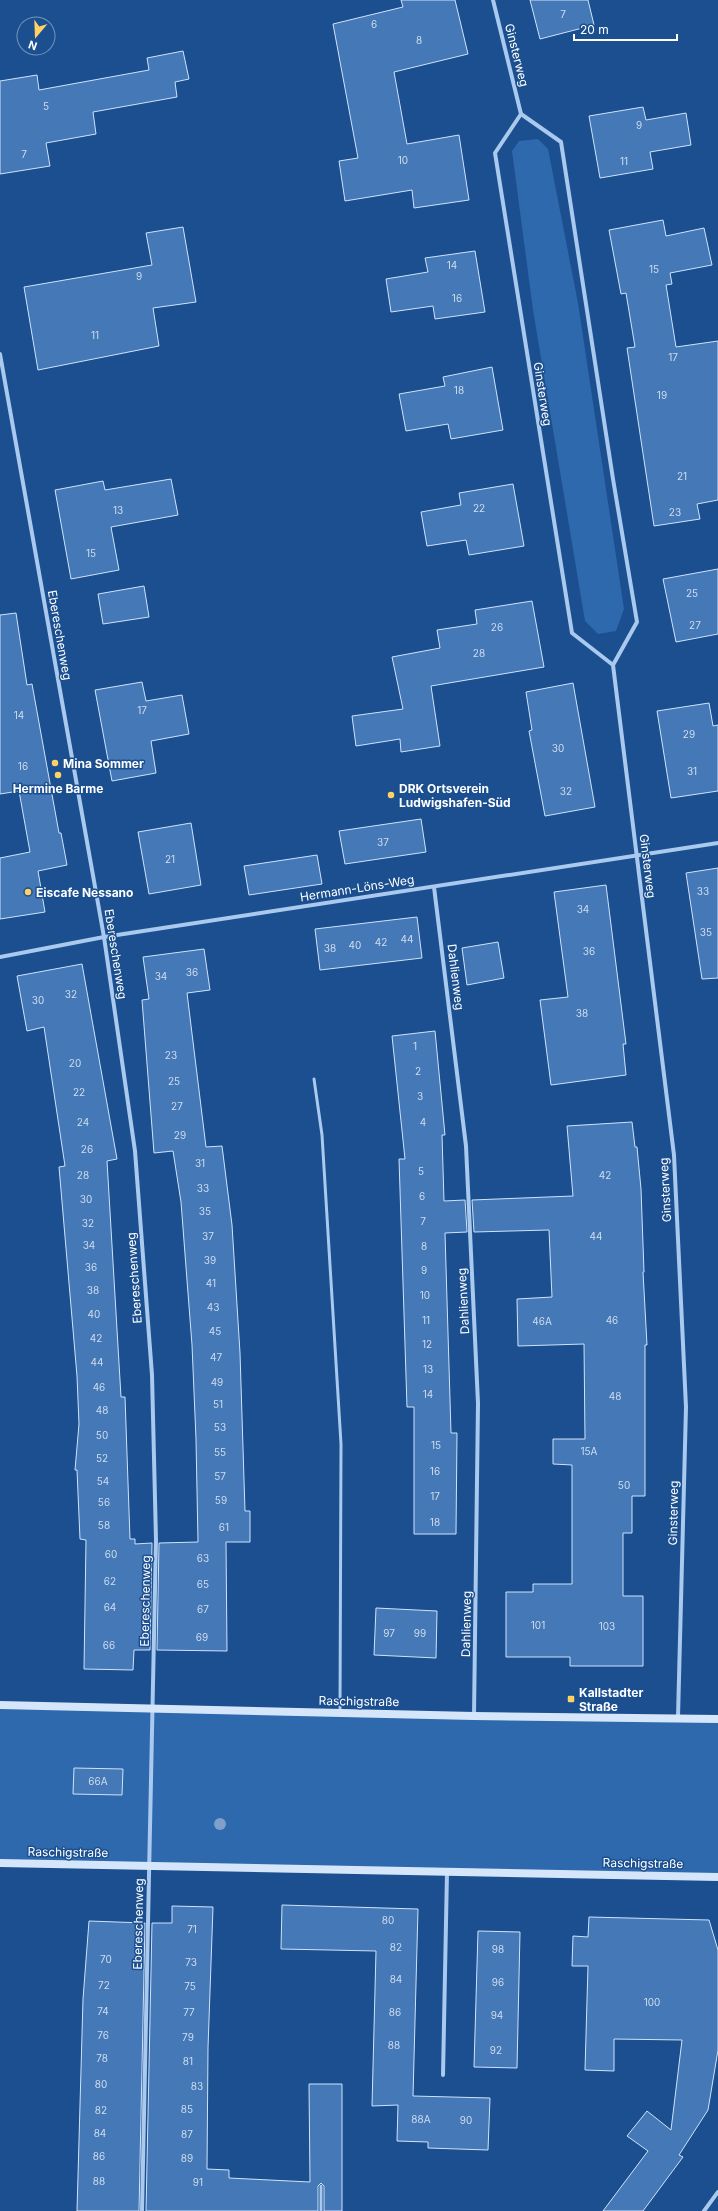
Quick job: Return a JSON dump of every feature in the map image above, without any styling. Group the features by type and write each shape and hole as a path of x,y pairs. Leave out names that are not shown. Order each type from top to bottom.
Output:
{"street":[{"name":"Ginsterweg","path":"493,0 522,114 495,153 572,633 613,665 674,1155 686,1407 678,1717"},
{"path":"522,114 561,142 613,479 637,622 613,665"},
{"name":"Ebereschenweg","path":"0,354 104,937 135,1151 152,1375 156,1540 142,2211"},
{"name":"Hermann-Löns-Weg","path":"0,957 104,937 718,843"},
{"name":"Dahlienweg","path":"434,887 466,1146 478,1404 474,1716"},
{"name":"Raschigstraße","path":"0,1705 474,1716 678,1717 718,1719"},
{"name":"Raschigstraße","path":"0,1863 718,1877"},
{"path":"443,2075 447,1872"},
{"path":"704,2211 718,2192"}],"lane":[{"path":"314,1079 322,1135 341,1444 340,1713"},
{"path":"321,2186 321,2211"}],"shaded area":[{"path":"538,139 548,149 578,303 624,609 616,631 598,634 585,621 533,310 512,151 519,141"},
{"path":"0,1705 718,1719 718,1877 0,1863"}],"building":[{"path":"401,0 455,0 468,54 394,72 407,144 459,135 469,200 414,208 412,190 345,201 339,161 358,158 333,24 403,7"},
{"path":"530,0 588,0 594,25 540,39"},
{"path":"183,51 189,79 175,82 177,97 93,112 96,134 46,143 50,166 0,174 0,81 37,75 39,90 149,70 147,58"},
{"path":"643,107 646,120 686,113 691,145 650,152 653,169 600,178 589,116"},
{"path":"663,220 666,236 704,228 712,265 670,273 672,284 666,285 676,347 718,341 718,500 697,504 700,519 654,526 627,348 635,347 626,293 621,294 609,230"},
{"path":"183,227 196,302 153,308 159,346 38,370 24,287 152,265 146,233"},
{"path":"475,251 485,312 435,319 433,306 391,312 386,279 428,272 425,258"},
{"path":"492,367 503,430 451,439 448,424 406,431 399,394 445,386 443,377"},
{"path":"171,479 178,515 111,527 119,570 71,579 55,490 103,481 105,490"},
{"path":"513,484 524,546 469,555 466,540 427,546 421,512 461,505 459,493"},
{"path":"718,569 718,634 676,642 663,579"},
{"path":"144,586 149,617 103,624 98,594"},
{"path":"532,601 544,667 431,686 440,746 401,752 400,739 356,746 352,716 403,709 392,657 440,648 437,630 477,624 475,610"},
{"path":"16,613 27,685 32,684 59,833 61,833 67,865 38,871 45,912 0,919 0,858 30,852 19,791 0,794 0,615"},
{"path":"142,682 146,701 182,695 189,734 151,741 156,773 112,781 95,690"},
{"path":"573,683 595,807 545,816 529,731 532,730 526,692"},
{"path":"709,703 713,726 718,725 718,791 671,798 657,711"},
{"path":"421,819 426,852 345,864 339,831"},
{"path":"191,823 201,885 149,894 138,832"},
{"path":"317,855 322,884 249,895 244,866"},
{"path":"718,868 718,978 702,979 686,873"},
{"path":"606,885 626,1044 623,1044 626,1075 551,1085 540,1000 568,997 554,892"},
{"path":"417,917 422,958 320,970 315,929"},
{"path":"498,942 504,978 467,985 462,948"},
{"path":"204,949 210,990 187,993 206,1147 222,1146 232,1225 240,1353 245,1511 250,1511 250,1542 226,1542 227,1651 157,1650 159,1543 198,1542 196,1439 192,1345 181,1202 173,1151 154,1153 142,1000 149,999 143,957"},
{"path":"82,964 117,1159 107,1161 121,1397 125,1397 130,1539 135,1539 135,1544 152,1543 150,1650 134,1650 133,1670 84,1669 86,1540 80,1539 77,1470 75,1470 79,1424 77,1376 59,1167 65,1166 44,1027 27,1031 17,976"},
{"path":"435,1031 445,1135 442,1135 444,1201 465,1200 467,1232 445,1233 451,1433 457,1433 456,1534 414,1534 414,1407 407,1407 399,1159 405,1159 392,1036"},
{"path":"632,1122 635,1147 637,1147 641,1189 647,1345 645,1345 645,1496 632,1496 632,1533 623,1533 623,1596 643,1596 643,1666 570,1666 570,1657 506,1657 506,1592 533,1592 533,1584 572,1584 572,1465 553,1464 553,1439 585,1439 584,1344 518,1346 517,1299 552,1297 549,1230 474,1232 472,1200 573,1196 567,1126"},
{"path":"376,1608 437,1611 436,1658 374,1655"},
{"path":"74,1768 123,1769 122,1795 73,1794"},
{"path":"282,1905 418,1909 413,2096 490,2098 488,2150 428,2148 428,2142 397,2141 398,2105 372,2106 376,1951 281,1949"},
{"path":"172,1906 213,1907 208,2048 207,2169 229,2170 229,2178 310,2182 309,2084 342,2084 342,2211 324,2211 324,2186 321,2183 318,2186 318,2211 146,2211 152,1923 172,1923"},
{"path":"589,1917 709,1920 718,1950 718,2050 708,2110 679,2155 683,2157 643,2211 603,2211 648,2151 627,2136 647,2111 671,2130 682,2040 614,2039 614,2071 585,2070 588,1966 572,1966 573,1936 588,1937"},
{"path":"89,1921 145,1923 139,2211 77,2211 83,1999"},
{"path":"478,1931 520,1932 517,2068 474,2067"}],"place":[{"name":"Mina Sommer","path":"55,763"},
{"name":"Hermine Barme","path":"58,775"},
{"name":"DRK Ortsverein Ludwigshafen-Süd","path":"391,795"},
{"name":"Eiscafe Nessano","path":"28,892"},
{"name":"Kallstadter Straße","path":"571,1699"}]}
